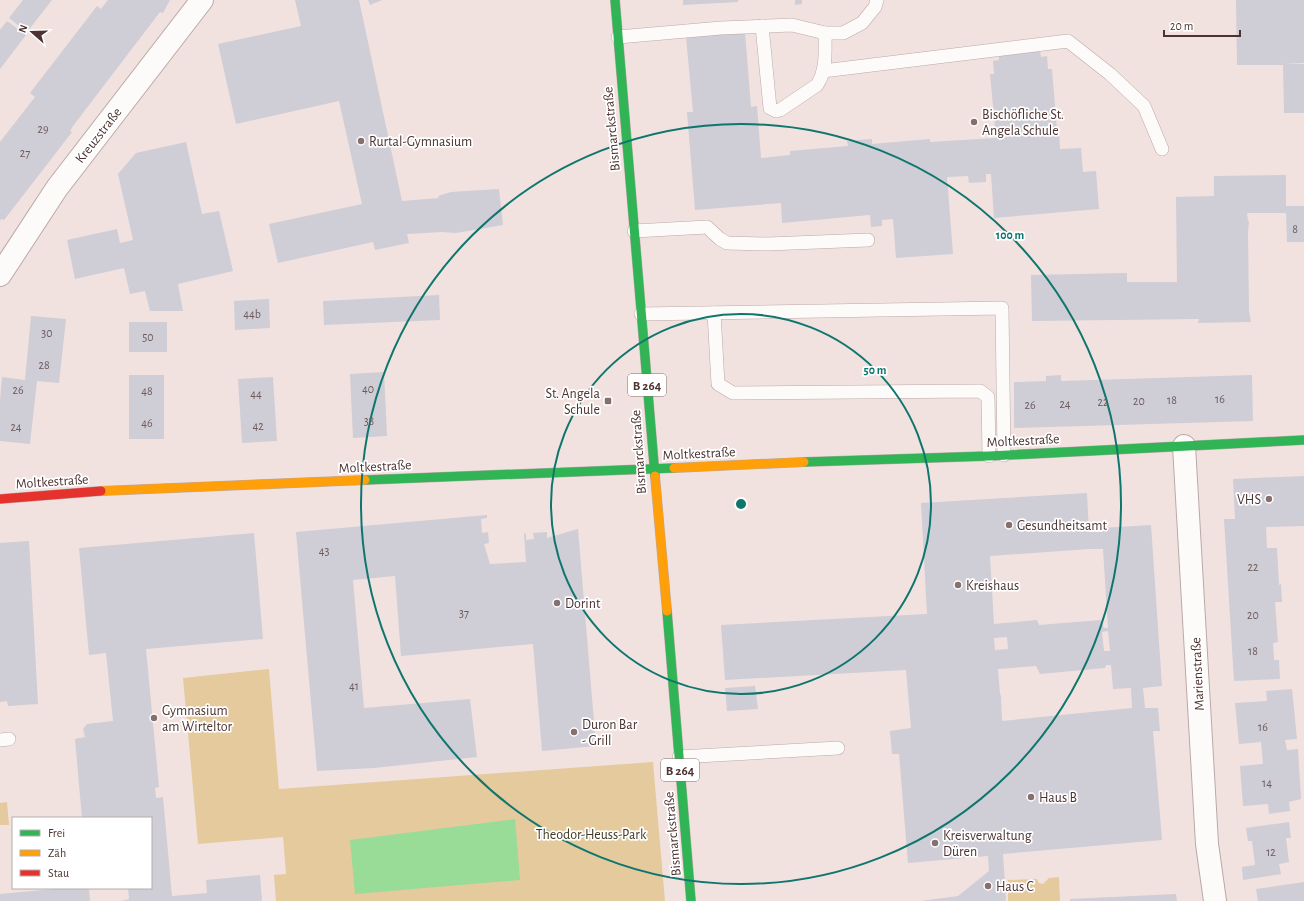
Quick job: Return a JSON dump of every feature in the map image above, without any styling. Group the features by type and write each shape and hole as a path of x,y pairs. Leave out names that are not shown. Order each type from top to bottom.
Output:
{"street":[{"name":"Kreuzstraße","path":"0,275 57,188 202,0"},
{"name":"Bismarckstraße","path":"615,0 653,469 691,901"},
{"name":"Moltkestraße","path":"0,499 118,490 279,485 470,475 989,456 1304,440"},
{"name":"Marienstraße","path":"1184,446 1207,844 1215,901"}],"lane":[{"path":"618,37 721,28 792,25 825,33 842,33 862,23 875,7 877,0"},
{"path":"762,26 770,108 772,110 780,110 817,86 821,80 825,63 825,33"},
{"path":"823,71 1068,41 1110,74 1144,106 1162,149"},
{"path":"634,231 707,228 720,240 727,243 768,244 868,240"},
{"path":"641,314 1002,308 1004,455"},
{"path":"714,313 718,384 733,394 980,391 988,397 989,456"},
{"path":"679,757 838,748"}],"green space":[{"name":"Theodor-Heuss-Park","path":"269,669 279,789 653,762 665,901 276,901 274,875 286,874 283,837 198,844 183,678"},
{"path":"7,802 9,825 0,825 0,803"},
{"path":"1059,877 1060,901 1008,901 1008,880 1037,879 1039,883 1043,884 1049,878"}],"shaded area":[{"path":"515,819 520,880 355,894 350,840"}],"building":[{"path":"23,0 52,0 27,32 9,18"},
{"path":"108,0 170,0 163,13 160,12 73,126 70,131 72,132 52,158 4,220 1,219 0,221 0,142 35,97 30,93 97,6 101,9"},
{"path":"295,0 359,0 402,201 439,198 438,196 451,192 499,189 503,225 456,233 442,232 407,234 409,243 375,250 373,242 278,263 269,224 362,204 339,101 236,124 218,44 301,26"},
{"path":"368,0 382,0 370,5"},
{"path":"683,0 738,0 738,2 683,5"},
{"path":"795,0 802,0 802,4 795,5"},
{"path":"1236,0 1304,0 1304,63 1284,63 1304,64 1304,113 1284,113 1283,65 1237,65"},
{"path":"7,21 26,35 0,69 0,30"},
{"path":"745,32 751,107 757,106 761,158 790,155 790,151 848,146 847,141 872,139 872,144 930,139 930,142 996,138 990,74 994,74 993,61 999,60 999,55 1040,51 1041,57 1047,56 1048,69 1052,69 1060,149 1081,148 1083,172 1096,171 1099,209 994,218 991,174 986,174 986,182 969,183 968,176 947,177 953,254 896,258 893,219 882,220 882,226 871,227 870,215 782,223 781,203 695,210 687,112 693,112 686,37"},
{"path":"186,142 202,214 219,211 233,271 178,284 183,311 150,311 145,291 130,294 124,268 75,279 67,240 117,229 120,243 133,240 118,174 136,153"},
{"path":"1286,175 1286,206 1304,206 1304,242 1287,242 1286,213 1247,213 1249,221 1249,310 1251,322 1198,323 1199,319 1032,321 1031,275 1127,273 1127,282 1177,282 1176,197 1214,196 1214,176"},
{"path":"439,295 440,320 324,325 323,301"},
{"path":"269,299 270,328 235,330 234,301"},
{"path":"31,316 66,319 59,383 37,381 30,444 0,441 0,400 2,377 25,380"},
{"path":"129,322 167,322 167,352 129,352"},
{"path":"384,372 387,436 353,438 350,374"},
{"path":"129,375 164,375 164,439 129,439"},
{"path":"1061,375 1061,381 1252,375 1253,421 1014,428 1014,382 1046,381 1046,376"},
{"path":"273,377 277,441 242,443 238,379"},
{"path":"1304,476 1304,526 1266,527 1267,548 1277,548 1279,585 1281,584 1282,602 1275,602 1278,642 1273,643 1274,660 1279,660 1280,679 1234,681 1224,519 1235,519 1233,479"},
{"path":"1087,493 1089,532 1102,532 1102,528 1151,525 1162,686 1143,688 1145,708 1158,708 1160,731 1153,731 1162,840 1003,854 1006,901 921,901 958,896 989,871 988,856 908,863 899,754 892,754 890,731 911,728 906,670 725,680 721,625 927,614 921,503","holes":["1103,549 1108,628 1104,628 1101,620 1039,625 1037,620 994,624 990,556","1108,631 1110,651 1104,651 1102,632","1007,637 1008,649 995,650 994,638","1106,665 1111,665 1113,689 1131,688 1132,708 1002,721 998,669 1036,666 1040,674 1105,668"]},
{"path":"487,515 487,518 481,519 482,533 488,532 489,543 484,544 490,564 526,562 524,533 526,534 526,540 534,539 533,533 547,532 547,538 578,529 596,746 542,751 533,644 401,656 395,576 353,580 364,708 470,699 477,757 374,768 317,771 296,532"},
{"path":"254,533 263,639 146,649 159,787 155,788 156,798 163,797 172,896 207,893 206,880 260,875 262,901 121,901 129,899 128,889 152,889 152,817 82,817 75,739 85,737 83,729 87,724 113,721 106,653 89,655 79,548"},
{"path":"29,541 38,704 8,706 7,701 0,702 0,543"},
{"path":"755,686 758,709 727,711 725,688"},
{"path":"1292,689 1297,739 1285,740 1287,750 1298,749 1301,799 1289,802 1290,811 1269,814 1268,804 1243,806 1240,766 1263,764 1261,742 1239,744 1235,703 1267,701 1266,691"},
{"path":"1289,822 1291,838 1286,838 1289,862 1279,864 1281,874 1243,880 1242,867 1255,865 1252,841 1248,841 1246,828"},
{"path":"1304,882 1304,901 1258,901 1256,889"},
{"path":"53,889 89,889 90,901 0,901 0,894"},
{"path":"1176,894 1177,901 1070,901 1070,899"}],"traffic: fast":[{"path":"615,0 655,476"},
{"path":"804,462 989,456 1304,440"},
{"path":"365,480 674,468"},
{"path":"667,611 691,901"}],"traffic: slow":[{"path":"674,468 804,462"},
{"path":"655,476 667,611"},
{"path":"101,491 365,480"}],"traffic: jam":[{"path":"0,499 101,491"}],"place":[{"name":"Bischöfliche St. Angela Schule","path":"974,122"},
{"name":"Rurtal-Gymnasium","path":"361,141"},
{"name":"St. Angela Schule","path":"608,401"},
{"name":"VHS","path":"1269,499"},
{"name":"Gesundheitsamt","path":"1009,525"},
{"name":"Kreishaus","path":"958,585"},
{"name":"Dorint","path":"557,603"},
{"name":"Gymnasium am Wirteltor","path":"154,718"},
{"name":"Duron Bar - Grill","path":"574,732"},
{"name":"Haus B","path":"1031,797"},
{"name":"Kreisverwaltung Düren","path":"935,843"},
{"name":"Haus C","path":"988,886"}]}
